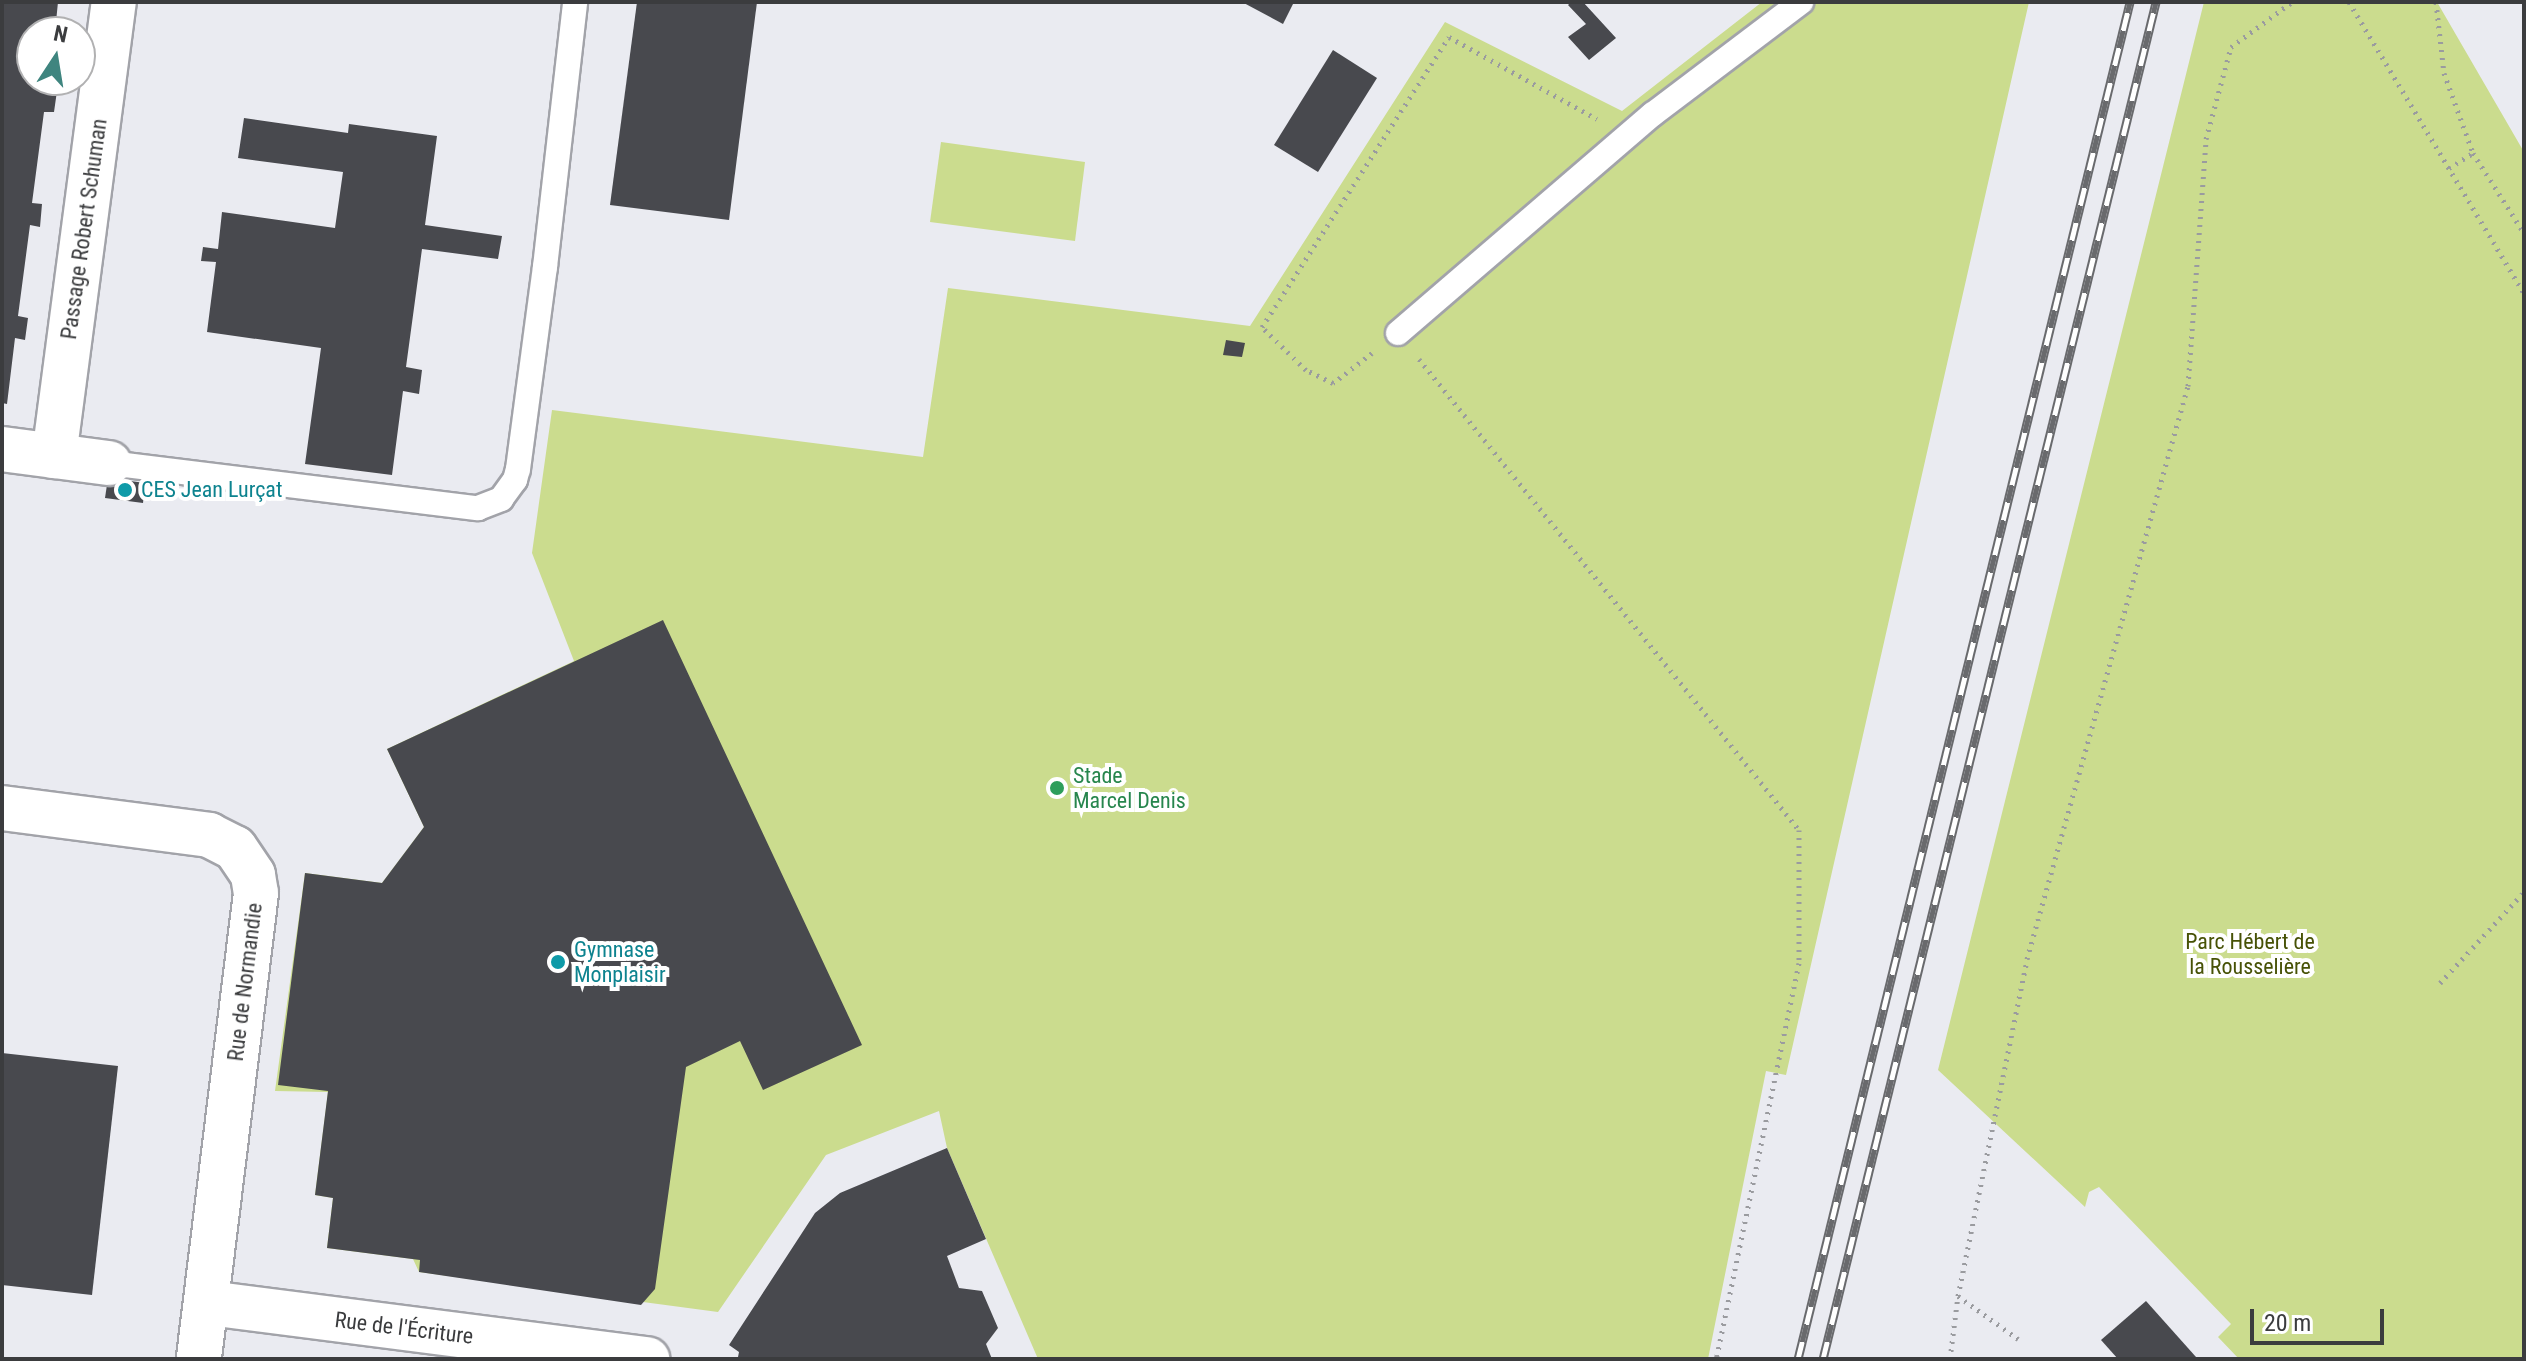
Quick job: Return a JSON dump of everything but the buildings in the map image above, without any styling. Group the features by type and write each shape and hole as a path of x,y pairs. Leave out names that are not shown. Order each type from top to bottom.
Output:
{"street":[{"name":"Passage Robert Schuman","path":"54,456 114,2"},
{"path":"2,449 109,463"},
{"name":"Rue de Normandie","path":"2,808 209,835 235,848 253,875 256,893 209,1303 199,1359"},
{"name":"Rue de l'Écriture","path":"209,1303 647,1359"}],"lane":[{"path":"109,463 465,507 478,508 501,499 515,480 518,469 575,2"},
{"path":"1398,333 1628,136 1801,2"}],"path":[{"path":"1950,1359 1958,1296 2027,959 2188,386 2206,139 2231,47 2292,2"},
{"path":"2349,2 2524,293"},
{"path":"2436,2 2444,73 2473,153 2524,233"},
{"path":"1628,136 1449,37 1262,327 1306,370 1333,383 1398,333 1799,830 1799,963 1716,1359"},
{"path":"2449,168 2473,153"},
{"path":"2440,983 2524,892"},
{"path":"1958,1296 2018,1339"}],"green space":[{"name":"Stade Marcel Denis","path":"1762,2 2029,2 1786,1075 1766,1071 1708,1359 1038,1359 947,1148 939,1111 826,1155 718,1312 419,1272 413,1259 327,1248 333,1198 315,1195 328,1092 275,1091 305,873 382,883 424,827 387,749 574,661 532,553 552,410 923,457 948,288 1250,326 1445,22 1622,111"},
{"name":"Parc Hébert de la Rousselière","path":"2204,2 2437,2 2524,152 2524,1359 2239,1359 2218,1337 2231,1324 2099,1187 2089,1192 2085,1207 1938,1070"},
{"path":"941,142 1085,162 1075,241 930,222"}],"railway":[{"path":"1798,1359 2130,2"},
{"path":"1823,1359 2156,2"}],"place":[{"name":"CES Jean Lurçat","path":"125,490"},
{"name":"Stade Marcel Denis","path":"1057,788"},
{"name":"Gymnase Monplaisir","path":"558,962"}]}
